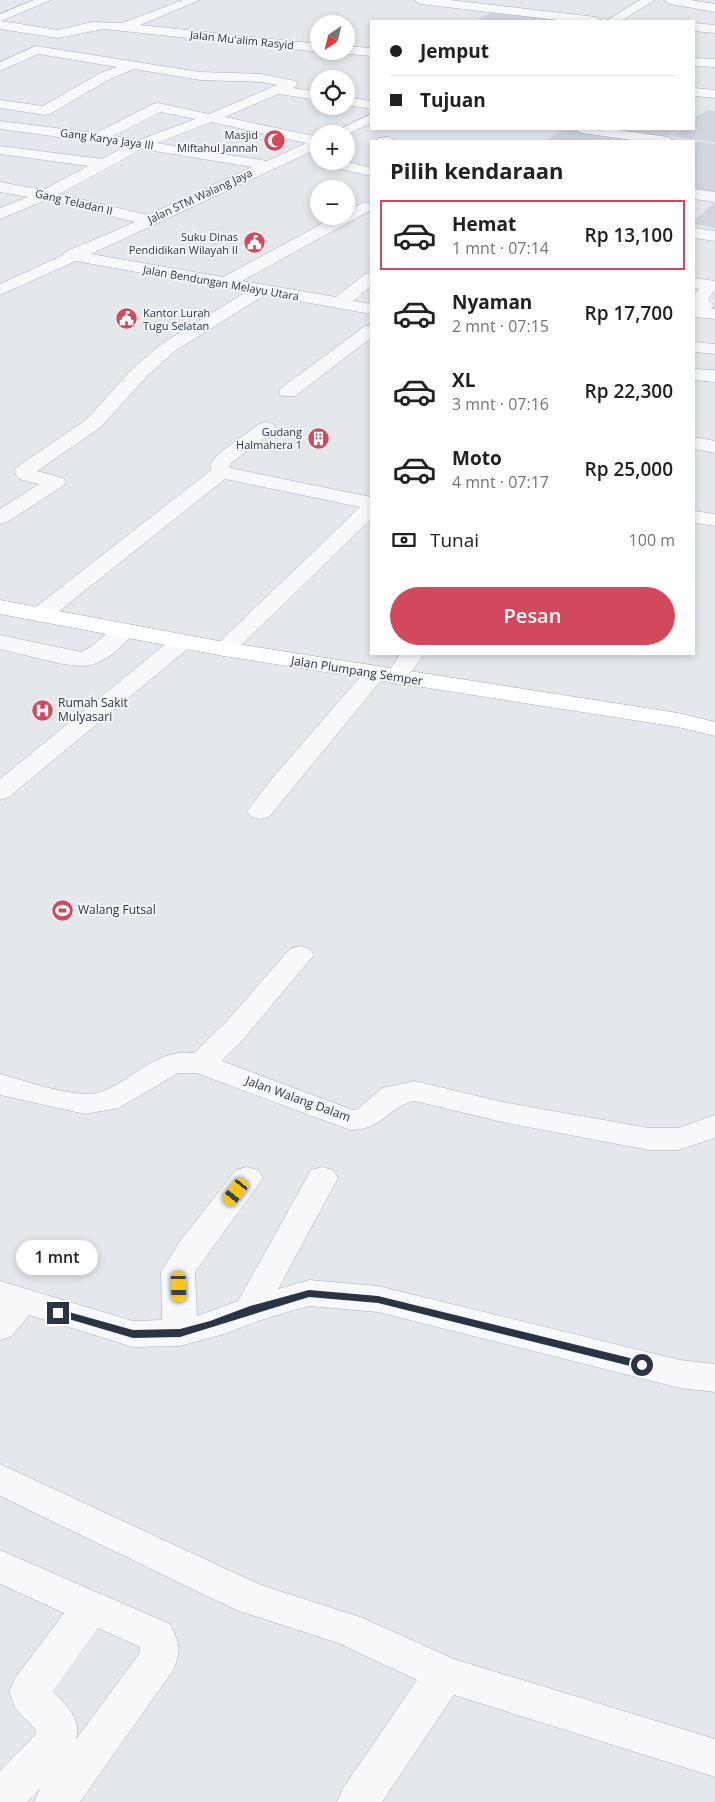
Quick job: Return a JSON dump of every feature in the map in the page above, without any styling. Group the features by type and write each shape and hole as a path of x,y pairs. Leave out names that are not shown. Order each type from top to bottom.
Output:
{"main road":[{"name":"Jalan Plumpang Semper","path":"2,610 40,614 224,649 678,720 715,729"}],"street":[{"path":"4,14 45,0"},
{"path":"122,27 194,0"},
{"path":"420,0 586,20"},
{"path":"613,20 649,0"},
{"path":"670,0 715,8"},
{"path":"545,16 565,4"},
{"path":"0,25 60,34 62,37 18,60 0,67"},
{"name":"Jalan Mu'alim Rasyid","path":"60,34 97,25 310,47"},
{"path":"695,27 715,29"},
{"path":"139,44 166,32"},
{"path":"291,46 310,36"},
{"path":"0,214 45,195 141,144 213,117 291,84 260,78 200,76 36,50"},
{"path":"355,51 370,52"},
{"path":"104,60 121,52"},
{"path":"0,58 18,60"},
{"path":"695,62 715,63"},
{"path":"45,111 105,76 133,65"},
{"path":"277,90 310,95"},
{"path":"695,92 715,94"},
{"path":"355,102 370,105"},
{"path":"0,104 65,114"},
{"path":"99,137 158,107 213,117 310,147"},
{"path":"355,125 370,118"},
{"name":"Gang Karya Jaya III","path":"2,127 99,137 266,165"},
{"path":"589,130 661,140"},
{"name":"Jalan STM Walang Jaya","path":"0,290 266,165 310,147"},
{"path":"0,150 104,164"},
{"path":"355,155 370,157"},
{"path":"153,158 248,174"},
{"path":"355,168 370,172"},
{"name":"Gang Teladan II","path":"0,187 45,195 148,220"},
{"path":"695,194 715,197"},
{"path":"224,284 365,207"},
{"path":"695,234 715,236"},
{"name":"Jalan Bendungan Melayu Utara","path":"71,255 370,309"},
{"path":"338,304 370,279"},
{"path":"695,283 710,285 696,303 705,305 700,312 715,314"},
{"path":"0,518 56,482 26,475 24,471 94,423 140,372 170,347 261,290"},
{"path":"288,392 370,331"},
{"path":"695,347 715,349"},
{"path":"695,375 715,376"},
{"path":"221,472 220,465 224,459 266,428"},
{"path":"695,443 715,447"},
{"path":"221,472 370,503"},
{"path":"40,614 155,526 221,472"},
{"path":"224,649 370,509"},
{"path":"695,517 715,520"},
{"path":"0,642 82,659 103,651 124,631"},
{"path":"0,792 182,642"},
{"path":"260,811 283,781 385,675 411,655"},
{"path":"201,1064 300,955"},
{"name":"Jalan Walang Dalam","path":"0,1084 18,1091 86,1104 96,1103 108,1100 172,1064 186,1062 201,1064 350,1120 360,1120 370,1116 393,1095 415,1091 502,1112 649,1139 678,1139 698,1134 715,1125"},
{"path":"180,1333 178,1272 192,1248 248,1178"},
{"path":"250,1310 322,1178"},
{"path":"7,1308 133,1334 180,1333 309,1293 378,1299 680,1374 715,1378"},
{"path":"0,1479 250,1598 349,1630 445,1674 715,1758"},
{"path":"0,1566 156,1636 160,1647 158,1660 55,1802"},
{"path":"0,1801 50,1748 56,1737 57,1724 30,1695 30,1691 91,1607"},
{"path":"358,1802 445,1674"}],"shaded area":[{"path":"497,10 573,20 477,20"},
{"path":"707,110 715,111 715,142 670,136 679,130 695,130 695,118"},
{"path":"562,130 677,130 662,140 548,140"},
{"path":"695,141 715,144 715,195 695,192"},
{"path":"715,202 715,228 695,224 695,220"}],"place":[{"name":"Masjid Miftahul Jannah","path":"274,141"},
{"name":"Suku Dinas Pendidikan Wilayah II","path":"254,243"},
{"name":"Kantor Lurah Tugu Selatan","path":"127,319"},
{"name":"Gudang Halmahera 1","path":"318,438"},
{"name":"Rumah Sakit Mulyasari","path":"42,710"},
{"name":"Walang Futsal","path":"62,910"}],"route":[{"path":"58,1313 133,1334 180,1333 309,1293 378,1299 642,1365"}]}
